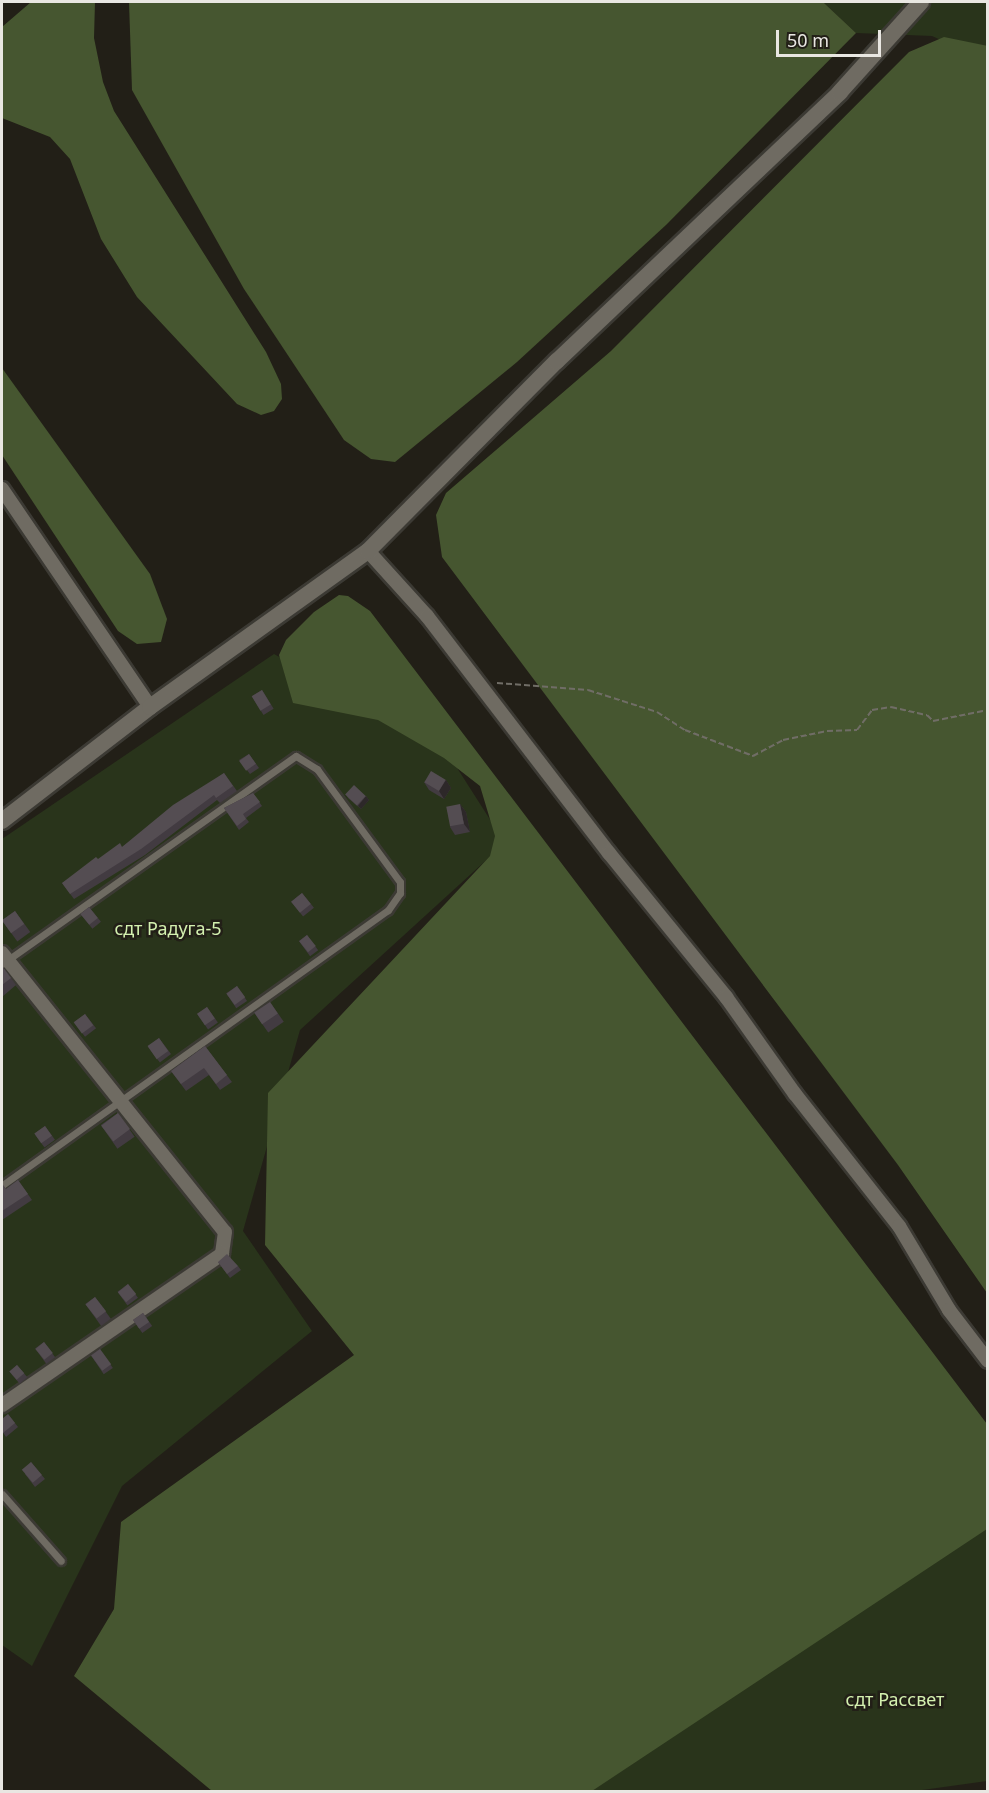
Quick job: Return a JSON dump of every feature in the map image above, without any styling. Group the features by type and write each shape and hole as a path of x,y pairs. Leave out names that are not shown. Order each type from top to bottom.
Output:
{"street":[{"path":"2,821 150,706 368,551 557,361 840,92 921,2"},
{"path":"2,489 150,706"},
{"path":"368,551 483,687 899,1226 950,1310 987,1361"},
{"path":"2,1406 222,1254 225,1232 3,959"}],"lane":[{"path":"2,1185 121,1102 394,903 400,882 317,769 296,756 288,758 3,959"},
{"path":"2,1494 62,1561"}],"path":[{"path":"483,687 534,683 588,690 657,712 685,730 753,756 783,740 827,731 857,730 872,710 891,707 927,715 933,721 987,710"}],"green space":[{"path":"31,2 95,2 94,38 103,82 114,111 266,352 281,384 282,399 274,411 261,415 237,404 137,297 101,239 70,159 50,137 2,118 2,27"},
{"path":"129,2 823,2 856,33 666,225 517,362 395,462 371,459 344,440 244,289 132,90"},
{"path":"823,2 987,2 987,61 932,36 856,33"},
{"path":"944,37 988,46 987,1293 898,1165 442,557 436,515 446,493 611,351 909,52"},
{"path":"2,368 150,574 167,619 161,642 137,644 118,631 2,455"},
{"path":"339,595 348,596 370,611 987,1424 987,1529 592,1791 212,1791 74,1676 114,1609 121,1522 354,1355 265,1245 268,1093 490,856 495,836 480,786 444,758 378,720 293,703 279,655 286,640 314,612"},
{"name":"сдт Радуга-5","path":"274,654 445,749 505,843 300,1030 243,1231 312,1331 122,1486 32,1666 2,1645 2,839"},
{"name":"сдт Рассвет","path":"987,1528 987,1781 908,1792 587,1792"}],"building":[{"path":"262,690 271,705 260,711 252,696"},
{"path":"249,754 256,764 246,771 239,761"},
{"path":"431,771 446,780 439,791 424,782"},
{"path":"224,773 233,786 216,798 214,795 141,849 70,894 62,883 96,857 98,859 120,843 122,847 173,805"},
{"path":"354,785 366,796 357,805 345,795"},
{"path":"253,793 260,802 243,814 246,819 237,826 224,808"},
{"path":"460,804 464,824 450,826 446,807"},
{"path":"302,893 311,904 300,913 291,902"},
{"path":"89,907 98,918 89,925 80,914"},
{"path":"15,911 24,924 11,933 2,920"},
{"path":"307,935 316,946 308,952 299,941"},
{"path":"2,966 11,978 2,985"},
{"path":"237,986 245,997 235,1005 226,994"},
{"path":"270,1002 278,1014 262,1024 254,1013"},
{"path":"207,1007 215,1019 205,1025 197,1014"},
{"path":"85,1014 93,1025 82,1034 74,1022"},
{"path":"159,1038 168,1051 157,1059 148,1046"},
{"path":"205,1046 227,1075 216,1084 204,1068 181,1084 171,1071"},
{"path":"118,1113 130,1129 113,1142 101,1126"},
{"path":"45,1126 52,1136 41,1143 34,1133"},
{"path":"18,1180 28,1194 2,1211 2,1184 6,1189"},
{"path":"227,1254 238,1266 227,1274 218,1262"},
{"path":"128,1284 136,1294 126,1302 118,1292"},
{"path":"95,1297 106,1311 97,1319 86,1304"},
{"path":"143,1313 149,1322 139,1329 133,1320"},
{"path":"44,1342 53,1353 44,1360 35,1349"},
{"path":"100,1349 111,1364 102,1371 91,1355"},
{"path":"17,1365 24,1373 17,1380 9,1372"},
{"path":"8,1414 15,1423 3,1433 2,1419"},
{"path":"31,1462 42,1475 33,1483 22,1470"}]}
